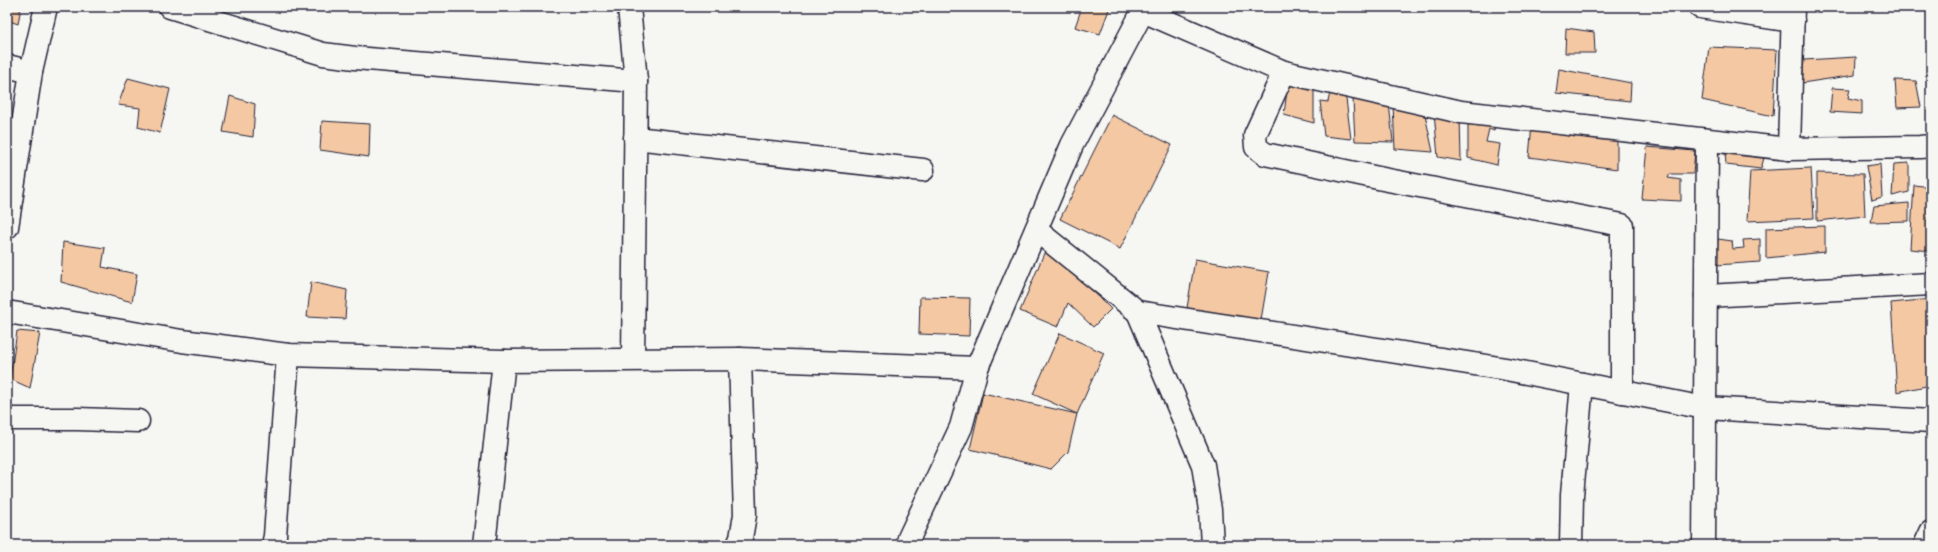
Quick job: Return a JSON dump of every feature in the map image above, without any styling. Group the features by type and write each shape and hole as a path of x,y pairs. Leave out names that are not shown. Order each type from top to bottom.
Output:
{"street":[{"path":"7,227 31,72 46,7"},
{"path":"170,7 323,54 355,58 636,81"},
{"path":"629,7 636,81 633,359"},
{"path":"1700,7 1793,14 1789,149"},
{"path":"909,538 961,427 977,368 1072,145 1144,9 1284,72 1461,112 1789,149 1931,146"},
{"path":"7,66 31,72"},
{"path":"1284,72 1255,135 1256,147 1265,154 1383,179 1622,225 1622,392"},
{"path":"635,138 923,170"},
{"path":"1704,545 1707,140"},
{"path":"1036,230 1138,312 1203,465 1210,510 1212,545"},
{"path":"1706,296 1931,284"},
{"path":"7,312 182,341 288,356 504,361 740,358 977,368"},
{"path":"1138,312 1506,370 1705,408 1931,421"},
{"path":"273,545 275,536 288,356"},
{"path":"738,545 741,538 745,515 740,358"},
{"path":"484,545 504,361"},
{"path":"1571,545 1572,495 1582,384"},
{"path":"7,419 138,421"},
{"path":"1925,545 1931,532"}],"building":[{"path":"7,7 21,7 18,24 7,20"},
{"path":"1082,7 1110,7 1100,34 1075,27"},
{"path":"1566,28 1594,32 1595,53 1565,53"},
{"path":"1709,47 1777,50 1773,116 1702,100"},
{"path":"1856,57 1855,75 1802,83 1804,60"},
{"path":"1559,69 1631,83 1630,101 1556,93"},
{"path":"128,78 170,89 160,133 138,127 140,108 118,105"},
{"path":"1895,80 1916,81 1921,107 1897,108"},
{"path":"1288,81 1314,86 1314,123 1284,115"},
{"path":"1331,87 1345,91 1351,139 1324,136 1320,101 1328,102"},
{"path":"1832,88 1850,89 1848,98 1862,101 1862,114 1830,112"},
{"path":"230,96 255,104 253,137 223,132"},
{"path":"1353,99 1389,103 1393,142 1355,141"},
{"path":"1393,105 1424,110 1433,152 1395,149"},
{"path":"1434,112 1460,116 1461,161 1438,157"},
{"path":"1112,115 1172,145 1120,249 1060,219"},
{"path":"322,121 370,124 369,157 320,150"},
{"path":"1468,121 1495,121 1494,131 1489,129 1486,142 1500,144 1497,165 1468,158"},
{"path":"1532,124 1617,134 1617,169 1529,157"},
{"path":"1647,147 1695,151 1693,174 1670,174 1668,178 1681,180 1681,201 1642,199"},
{"path":"1725,151 1765,154 1761,169 1726,165"},
{"path":"1909,163 1909,192 1892,196 1894,164"},
{"path":"1880,164 1882,197 1872,200 1866,166"},
{"path":"1811,168 1814,218 1747,221 1750,171"},
{"path":"1817,173 1863,174 1865,216 1817,221"},
{"path":"1914,185 1931,187 1931,251 1910,249"},
{"path":"1909,203 1909,221 1871,222 1874,206"},
{"path":"1825,226 1825,252 1766,258 1766,228"},
{"path":"1718,239 1732,241 1733,249 1744,248 1743,240 1760,239 1760,262 1716,265"},
{"path":"63,242 105,248 102,267 137,274 132,302 61,282"},
{"path":"1047,246 1111,309 1093,327 1068,303 1058,327 1020,311"},
{"path":"1195,259 1269,272 1261,320 1187,308"},
{"path":"311,282 347,290 345,319 307,317"},
{"path":"920,297 970,298 969,336 919,334"},
{"path":"1931,299 1931,385 1897,392 1891,303"},
{"path":"17,331 40,333 30,388 10,379"},
{"path":"1060,333 1104,353 1077,414 1033,394"},
{"path":"983,393 1077,414 1068,452 1051,469 970,449"}]}
